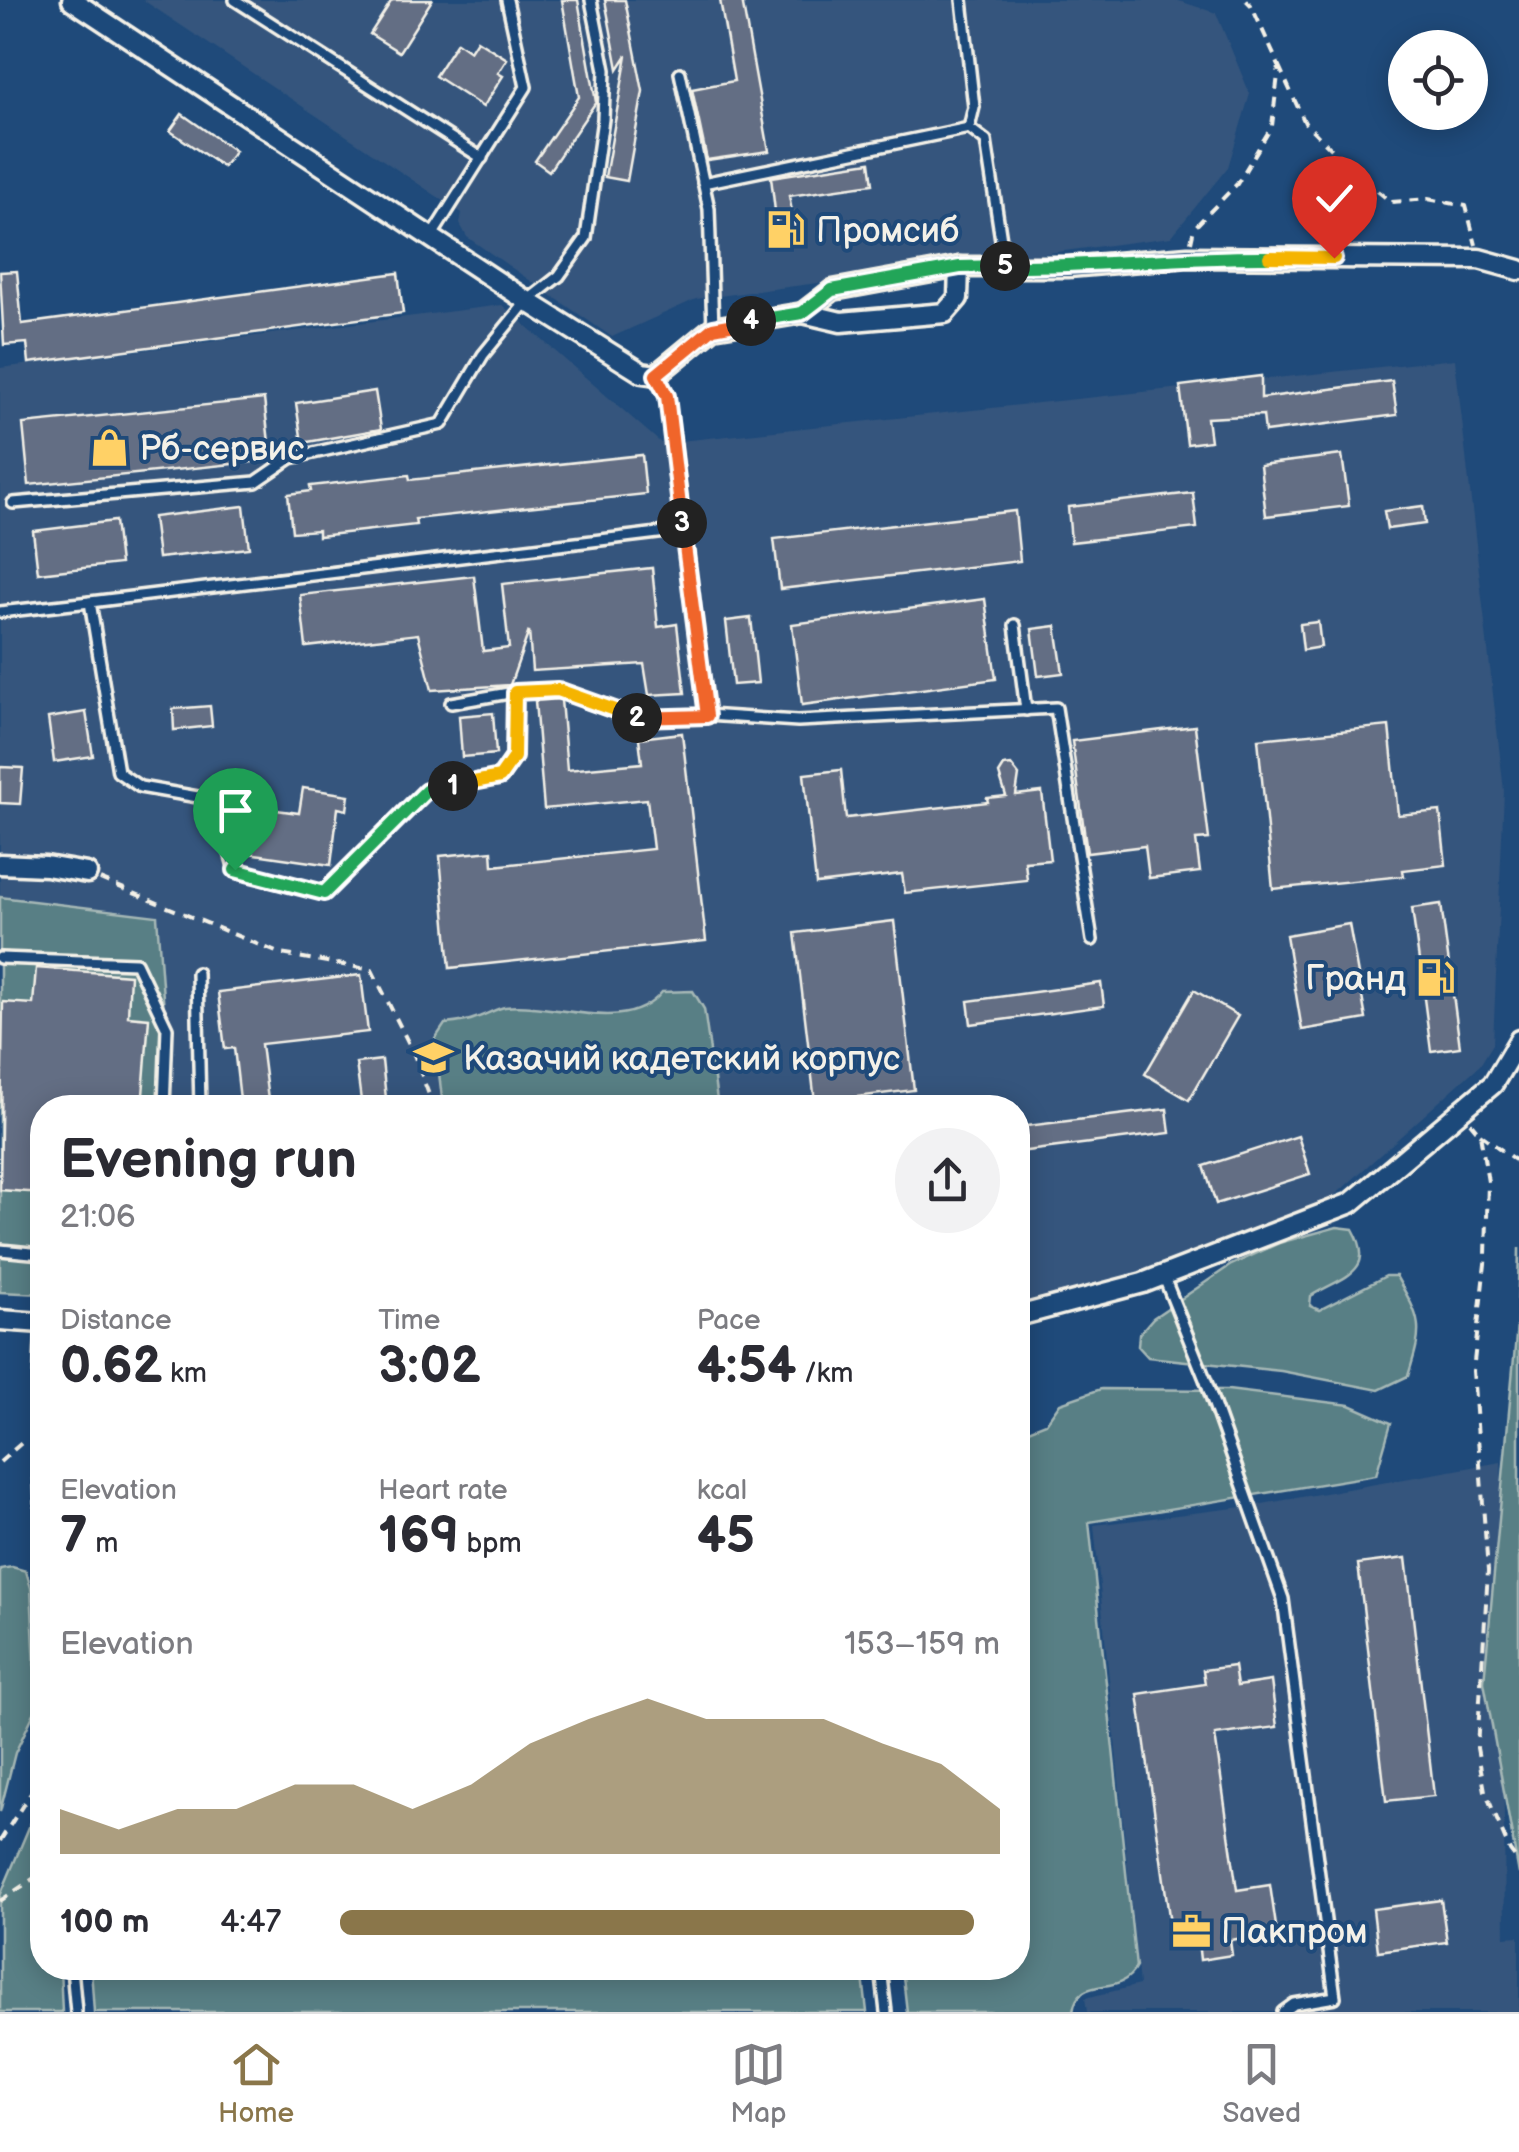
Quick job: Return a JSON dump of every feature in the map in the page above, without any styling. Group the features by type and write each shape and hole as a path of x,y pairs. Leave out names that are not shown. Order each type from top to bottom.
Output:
{"street":[{"path":"72,0 642,373 656,375 713,328 802,313 841,322 945,313 958,298 960,267"},
{"path":"802,313 832,290 960,267 1068,267 1188,256 1479,259 1519,270"},
{"path":"0,864 87,873"},
{"path":"1030,1313 1163,1276 1351,1203 1493,1084 1519,1040"},
{"path":"0,1320 30,1321"}],"lane":[{"path":"235,0 482,158"},
{"path":"431,238 526,87 506,0"},
{"path":"12,503 256,482 291,458 442,424 482,355 527,301 558,276 586,238 603,119 604,70 591,0"},
{"path":"962,0 974,108 969,128"},
{"path":"680,73 708,209 713,328"},
{"path":"703,183 969,128 986,141 1005,266"},
{"path":"656,375 667,396 707,716"},
{"path":"0,612 683,530"},
{"path":"90,602 118,772 140,787 215,800 235,870 324,893 426,791 500,777 514,757 515,692"},
{"path":"1016,625 1026,710"},
{"path":"452,703 515,692 558,690 632,718 707,716 798,721 1056,708 1092,940"},
{"path":"0,958 136,963 167,1028 164,1095"},
{"path":"198,973 200,1095"},
{"path":"0,1250 30,1253"},
{"path":"1163,1276 1283,1599 1335,1997 1294,2004 1283,2012"},
{"path":"73,1980 76,2012"},
{"path":"882,1980 886,2012"}],"path":[{"path":"1246,0 1305,124 1391,202 1428,199 1466,206 1479,259"},
{"path":"1188,256 1194,228 1237,184 1272,126 1279,66"},
{"path":"87,873 281,954 372,970 413,1052 429,1095"},
{"path":"1462,1110 1480,1134 1519,1162"},
{"path":"1480,1134 1488,1182 1474,1370 1488,1571 1477,1748 1486,1791 1510,1851 1519,1863"},
{"path":"1,1461 30,1437"},
{"path":"0,1841 30,1793"},
{"path":"0,1901 30,1881"}],"shaded area":[{"path":"143,0 1176,0 1216,13 1250,94 1228,167 1171,237 696,299 612,337 467,237 460,224 462,213"},
{"path":"502,305 661,443 1455,359 1504,791 1493,1044 1480,1065 1332,1198 1098,1288 1030,1302 1030,1095 170,1095 157,916 0,897 0,368"},
{"path":"1501,1462 1505,1937 1519,1936 1519,2012 1087,2012 1085,1998 1139,1985 1094,1525 1251,1506"}],"green space":[{"path":"0,897 157,916 170,1095 30,1095 30,1293 0,1292"},
{"path":"693,991 704,1009 716,1095 442,1095 435,1039 445,1024 505,1007 610,1015 647,1005 662,992"},
{"path":"1337,1227 1353,1229 1360,1244 1359,1265 1311,1296 1310,1306 1319,1310 1386,1276 1396,1276 1418,1324 1417,1346 1408,1376 1379,1390 1281,1371 1148,1357 1138,1346 1139,1334 1153,1318 1231,1265 1279,1243"},
{"path":"1519,1248 1519,1874 1484,1682 1517,1325"},
{"path":"1101,1389 1228,1390 1350,1405 1391,1423 1376,1475 1089,1522 1136,1967 1120,1982 1083,1993 1073,2012 907,2012 903,1980 1030,1980 1030,1429 1046,1423 1060,1403"},
{"path":"0,1569 26,1571 30,1585 30,1722 15,1753 0,1812"},
{"path":"30,1825 30,1980 61,1980 62,2012 0,2012 0,1896"},
{"path":"92,1980 863,1980 867,2012 94,2012"}],"building":[{"path":"392,0 432,0 399,52 370,34"},
{"path":"562,0 578,0 596,102 549,171 535,161 579,97"},
{"path":"605,0 625,0 643,91 627,181 605,177 627,55 618,69"},
{"path":"720,0 742,0 769,151 707,160 692,89 734,81"},
{"path":"477,40 507,59 498,73 503,76 483,107 435,76 457,42 470,51"},
{"path":"182,114 235,151 223,167 170,131"},
{"path":"870,162 873,184 789,196 798,242 779,245 771,177"},
{"path":"17,271 22,324 398,273 403,313 29,363 27,343 4,345 0,272"},
{"path":"1261,376 1261,398 1392,381 1397,415 1265,432 1263,415 1207,418 1210,441 1187,444 1180,386"},
{"path":"375,391 381,429 302,443 296,403"},
{"path":"264,399 271,460 29,485 23,424"},
{"path":"642,455 646,494 415,519 416,525 318,536 318,530 292,532 288,494 311,491 310,486 409,475 410,480"},
{"path":"1342,455 1349,506 1266,516 1260,465"},
{"path":"1193,493 1197,528 1071,542 1068,507"},
{"path":"244,506 249,548 158,558 153,517"},
{"path":"1423,506 1425,524 1387,529 1384,511"},
{"path":"1015,511 1020,561 780,589 774,539"},
{"path":"115,521 120,564 38,573 33,531"},
{"path":"652,568 658,627 677,624 685,693 649,695 644,664 532,671 529,631 510,685 432,690 418,634 306,647 300,595 474,576 483,651 509,648 502,584"},
{"path":"985,599 996,679 802,705 792,624"},
{"path":"751,618 758,683 733,685 726,621"},
{"path":"1318,622 1321,647 1303,650 1300,624"},
{"path":"1056,626 1063,673 1038,676 1032,629"},
{"path":"558,699 567,770 642,763 639,738 682,733 706,941 450,968 440,856 492,851 493,866 653,849 647,799 544,809 535,701"},
{"path":"210,706 212,726 174,730 173,709"},
{"path":"86,712 93,756 54,762 48,718"},
{"path":"493,713 496,754 462,757 459,716"},
{"path":"1195,726 1209,839 1196,840 1200,872 1149,878 1145,846 1087,853 1072,741"},
{"path":"1389,726 1398,815 1440,811 1446,865 1403,870 1404,876 1273,889 1258,739"},
{"path":"1011,765 1019,775 1016,795 1042,792 1050,860 1025,862 1027,880 905,893 902,874 816,884 804,774 841,770 846,818 988,802 987,798 1006,796 999,774 1004,766"},
{"path":"0,767 23,768 20,804 0,803"},
{"path":"303,788 349,795 347,810 338,808 331,865 248,853 254,807 299,813"},
{"name":"Гранд","path":"1441,904 1460,1047 1431,1051 1412,908"},
{"path":"894,921 914,1090 814,1095 795,933"},
{"path":"1349,924 1366,1019 1302,1030 1286,935"},
{"path":"36,968 130,975 128,1016 149,1018 143,1095 30,1095 30,1192 0,1190 3,1002 33,1004"},
{"path":"361,975 368,1032 261,1044 267,1095 239,1095 234,1048 225,1049 218,992"},
{"path":"1101,983 1104,1006 971,1024 968,1001"},
{"path":"1194,990 1238,1016 1189,1100 1145,1074"},
{"path":"382,1060 386,1095 360,1095 356,1063"},
{"path":"1167,1109 1170,1133 1030,1150 1030,1126"},
{"path":"1298,1136 1310,1174 1216,1204 1204,1166"},
{"path":"1406,1558 1434,1796 1386,1801 1358,1564"},
{"path":"1234,1666 1237,1686 1271,1681 1277,1727 1215,1735 1237,1890 1270,1885 1277,1933 1230,1940 1232,1955 1200,1960 1198,1941 1173,1945 1138,1694 1205,1684 1203,1670"},
{"path":"1441,1900 1447,1942 1378,1951 1373,1909"}],"place":[{"name":"Промсиб","path":"786,230"},
{"name":"Рб-сервис","path":"109,448"},
{"name":"Гранд","path":"1436,978"},
{"name":"Казачий кадетский корпус","path":"433,1058"},
{"name":"Пакпром","path":"1191,1931"}],"route":[{"path":"235,870 324,893 426,791 500,777 514,757 515,692 558,690 632,718 707,716 674,442 667,396 656,375 713,328 802,313 832,290 960,267 1068,267 1188,256 1334,258"}]}
